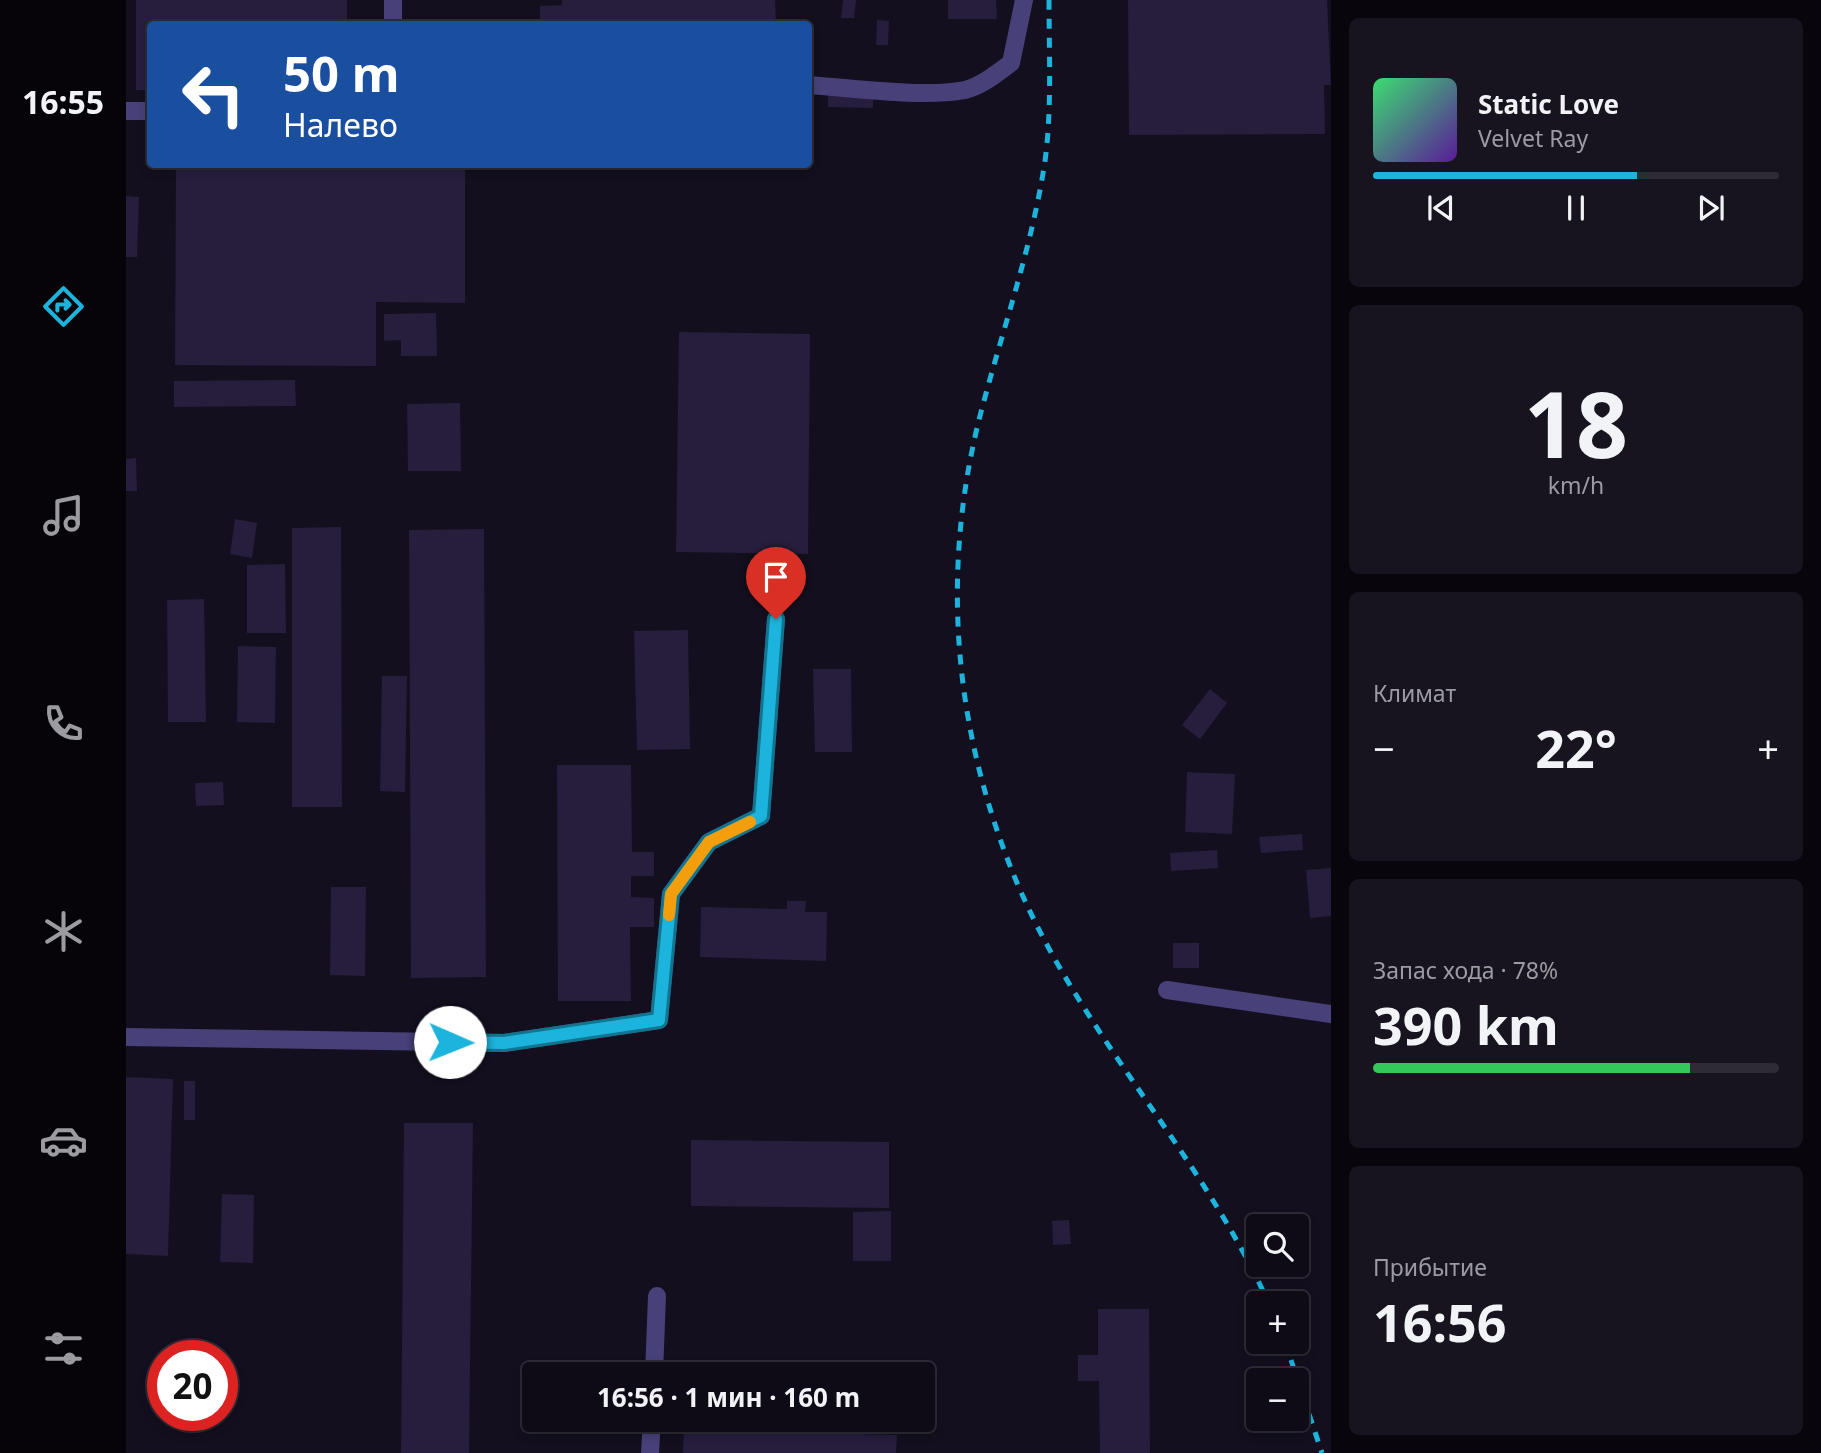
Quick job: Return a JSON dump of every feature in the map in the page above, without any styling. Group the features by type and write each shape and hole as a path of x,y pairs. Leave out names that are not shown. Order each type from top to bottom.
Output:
{"lane":[{"path":"393,0 393,21"},
{"path":"812,85 902,91 966,90 988,80 1011,63 1024,0"},
{"path":"126,111 147,111"},
{"path":"126,1037 504,1043 659,1020 671,894 709,842 761,816 776,619"},
{"path":"1167,990 1331,1014"},
{"path":"654,1362 657,1296"},
{"path":"650,1453 651,1432"}],"building":[{"path":"136,0 347,0 347,21 147,21 147,90 136,90"},
{"path":"562,0 775,0 776,21 540,21 540,6 562,5"},
{"path":"843,0 856,0 854,18 841,18"},
{"path":"948,0 996,0 997,19 948,19"},
{"path":"1128,0 1327,0 1331,85 1324,85 1325,134 1129,135"},
{"path":"877,20 889,21 888,45 876,45"},
{"path":"828,88 873,88 873,108 828,107"},
{"path":"176,168 465,168 465,303 376,302 376,366 175,365"},
{"path":"126,196 139,197 137,257 126,257"},
{"path":"436,313 437,356 401,356 401,340 384,341 384,314"},
{"path":"679,332 810,334 808,554 676,552"},
{"path":"295,380 296,406 174,407 174,381"},
{"path":"460,403 461,471 408,471 407,404"},
{"path":"136,458 137,491 126,491 126,459"},
{"path":"235,519 257,523 252,558 230,554"},
{"path":"341,527 342,807 292,807 292,528"},
{"path":"484,529 486,977 411,978 409,530"},
{"path":"285,564 286,633 247,633 247,565"},
{"path":"204,599 206,722 168,722 167,600"},
{"path":"688,630 690,749 637,750 634,631"},
{"path":"238,646 276,647 275,723 237,722"},
{"path":"813,669 851,669 852,752 815,752"},
{"path":"382,676 407,676 405,792 380,791"},
{"path":"1210,689 1227,703 1200,739 1182,725"},
{"path":"557,765 631,765 632,852 654,852 654,876 631,876 631,897 654,898 654,927 630,927 631,1001 558,1001"},
{"path":"1187,772 1235,774 1232,834 1185,832"},
{"path":"223,782 224,805 196,806 195,783"},
{"path":"1302,834 1303,850 1261,853 1259,837"},
{"path":"1217,850 1218,868 1171,871 1170,853"},
{"path":"1331,868 1331,916 1310,918 1306,870"},
{"path":"331,887 366,887 365,976 330,975"},
{"path":"787,901 806,901 805,912 827,912 826,961 700,957 701,907 787,909"},
{"path":"1173,943 1199,943 1199,968 1173,968"},
{"path":"126,1077 173,1079 168,1256 126,1254"},
{"path":"184,1081 195,1081 195,1120 184,1120"},
{"path":"404,1123 473,1123 469,1453 401,1453"},
{"path":"691,1140 889,1142 889,1208 691,1206"},
{"path":"222,1194 254,1195 253,1263 220,1262"},
{"path":"891,1211 891,1261 853,1261 853,1212"},
{"path":"1069,1220 1071,1244 1053,1245 1052,1221"},
{"path":"1098,1309 1149,1309 1150,1453 1100,1453 1099,1381 1078,1381 1078,1355 1098,1355"},
{"path":"684,1432 897,1435 896,1453 683,1453"}],"railway":[{"path":"1049,0 1049,101 1045,161 1025,256 981,412 968,471 960,530 957,589 959,648 966,706 994,821 1015,878 1042,935 1072,989 1210,1195 1262,1291"},
{"path":"1289,1354 1322,1453"}],"slow traffic":[{"path":"669,915 671,894 709,842 750,822"}],"route":[{"path":"450,1042 504,1043 659,1020 671,894 709,842 761,816 776,619"}]}
